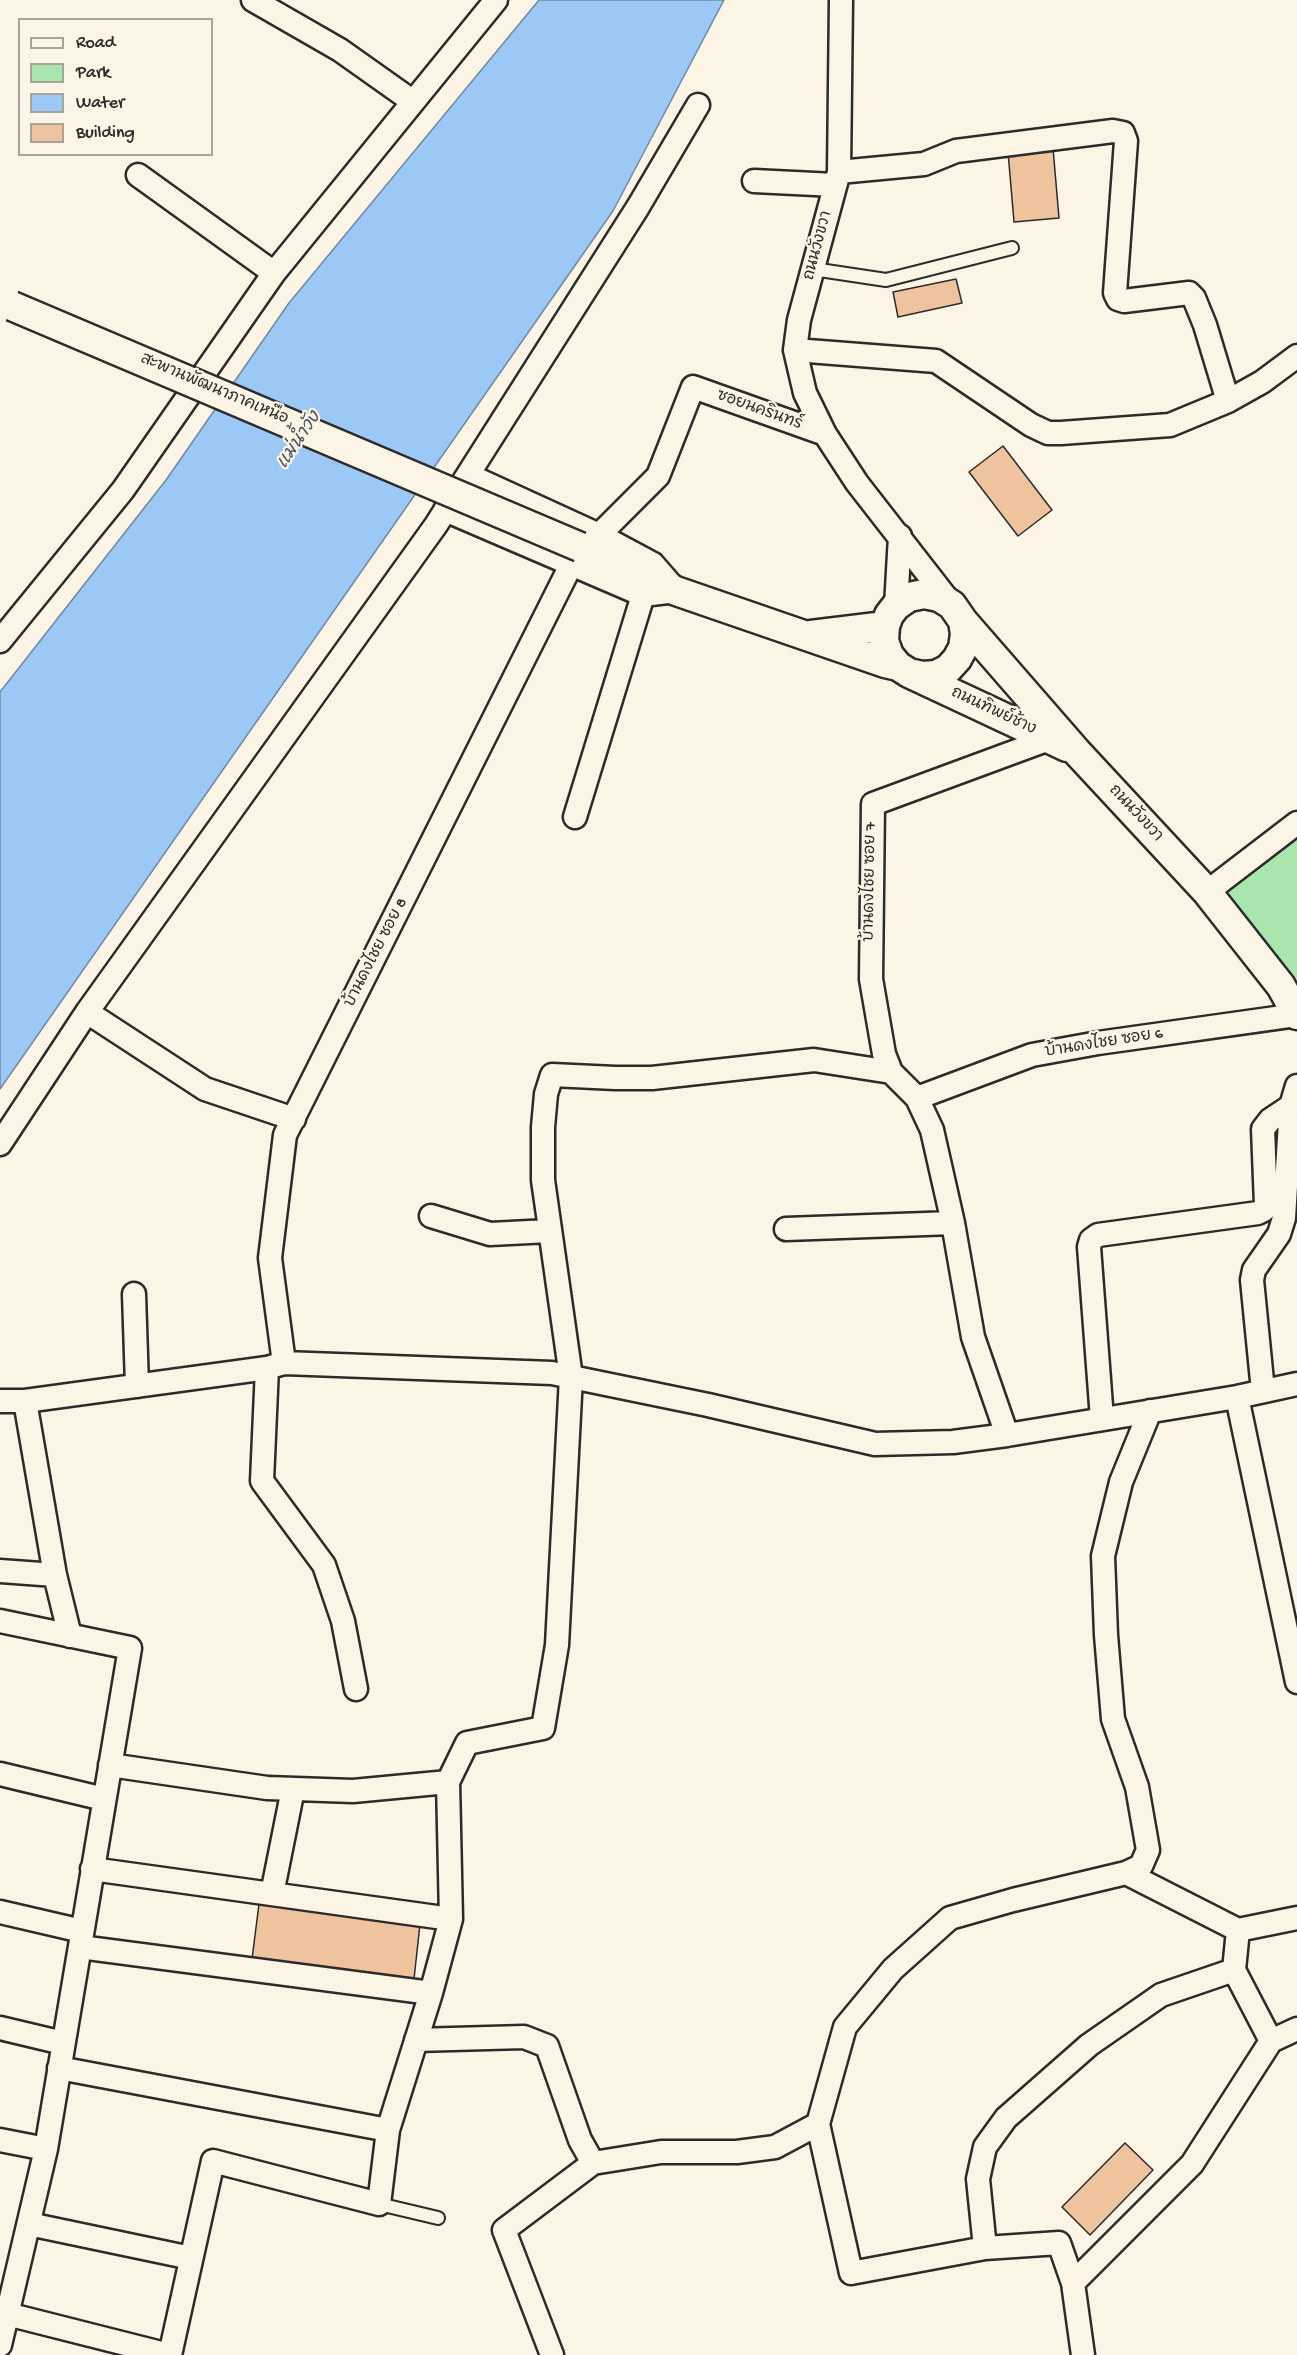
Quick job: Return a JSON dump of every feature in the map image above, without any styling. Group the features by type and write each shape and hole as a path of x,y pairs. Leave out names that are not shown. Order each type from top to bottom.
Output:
{"street":[{"path":"253,0 340,50 412,101"},
{"path":"0,641 123,490 274,273 496,0"},
{"name":"ถนนวังขวา","path":"841,0 837,179 799,320 795,350 805,393 825,434 854,477 958,613 1077,752 1207,892 1281,986 1297,1015"},
{"path":"0,1144 87,1012 445,510 638,207 698,105"},
{"path":"754,182 837,179 924,164 956,151 1113,131 1122,133 1126,141 1115,293 1118,299 1124,301 1189,293 1194,298 1205,325 1228,401"},
{"path":"138,175 274,273"},
{"name":"สะพานพัฒนาภาคเหนือ","path":"6,303 583,549 676,591 904,669"},
{"path":"795,350 936,361 1031,426 1048,433 1170,425 1228,401 1296,361"},
{"name":"บ้านดงไชย ซอย 8","path":"356,1689 343,1621 324,1565 262,1481 275,1366 270,1258 285,1136 583,549 658,476 693,387"},
{"name":"ซอยนครินทร์","path":"693,387 825,434"},
{"path":"468,475 583,549 643,595 676,591"},
{"path":"445,510 583,549"},
{"path":"806,636 890,616 909,597 924,594 939,597 958,613 965,634 963,648 948,669 936,675 922,676 904,669 889,655 884,641 890,616 900,536"},
{"path":"575,817 643,595"},
{"name":"ถนนทิพย์ช้าง","path":"904,669 1077,752"},
{"name":"บ้านดงไชย ซอย 7","path":"1007,1435 973,1337 953,1223 932,1130 917,1098 891,1072 884,1054 871,979 873,804 1049,739"},
{"path":"1207,892 1297,823"},
{"path":"87,1012 205,1089 294,1119"},
{"name":"บ้านดงไชย ซอย 6","path":"917,1098 1032,1055 1098,1043 1297,1015"},
{"path":"8,2314 170,2355 213,2161 379,2204 388,2130 431,1993 451,1919 448,1782 467,1743 543,1728 557,1645 571,1377 543,1180 543,1127 546,1094 552,1075 652,1077 814,1060 891,1072"},
{"path":"1263,1391 1252,1280 1254,1270 1279,1234 1284,1218 1294,1096"},
{"path":"1102,1419 1089,1247 1091,1240 1098,1235 1258,1213 1264,1210 1266,1204 1263,1129 1294,1096"},
{"path":"431,1216 490,1234 549,1231"},
{"path":"786,1228 953,1223"},
{"path":"134,1294 136,1386"},
{"path":"0,1401 25,1401 275,1366 552,1373 708,1405 875,1444 952,1442 1007,1435 1238,1397 1297,1384"},
{"path":"1238,1397 1297,1682"},
{"path":"25,1401 55,1575 70,1636"},
{"path":"1083,2355 1073,2283 1059,2243 985,2248 851,2273 818,2124 845,2027 893,1969 950,1918 1013,1900 1126,1874 1141,1866 1148,1850 1137,1787 1113,1719 1106,1635 1103,1556 1121,1482 1150,1411"},
{"path":"0,1571 55,1575"},
{"path":"0,1622 130,1648 46,2149 1,2339"},
{"path":"110,1765 267,1788 353,1791 448,1782"},
{"path":"0,1774 104,1799"},
{"path":"272,1894 293,1789"},
{"path":"92,1869 451,1919"},
{"path":"1126,1874 1238,1930 1297,1918"},
{"path":"0,1912 81,1939 431,1993"},
{"path":"1238,1930 1234,1970 1271,2041"},
{"path":"985,2248 978,2179 985,2147 1006,2118 1089,2046 1161,1995 1234,1970"},
{"path":"0,2028 63,2043"},
{"path":"1073,2283 1192,2164 1271,2041 1297,2029"},
{"path":"416,2040 524,2037 547,2046 580,2140 593,2163"},
{"path":"59,2068 388,2130"},
{"path":"552,2355 504,2230 593,2163 661,2152 736,2152 775,2147 818,2124"},
{"path":"0,2140 46,2149"},
{"path":"29,2224 191,2258"}],"lane":[{"path":"813,270 886,280 1012,249"},
{"path":"379,2204 438,2218"}],"green space":[{"path":"1297,839 1297,979 1223,897"}],"water":[{"name":"แม่น้ำวัง","path":"539,0 724,0 613,211 0,1089 0,692 166,480 289,303"}],"building":[{"path":"1053,148 1059,218 1014,222 1008,152"},
{"path":"956,279 962,303 898,317 893,292"},
{"path":"1003,446 1052,510 1018,536 969,472"},
{"path":"259,1904 420,1924 414,1979 252,1959"},
{"path":"1125,2143 1153,2170 1090,2235 1062,2207"}]}
